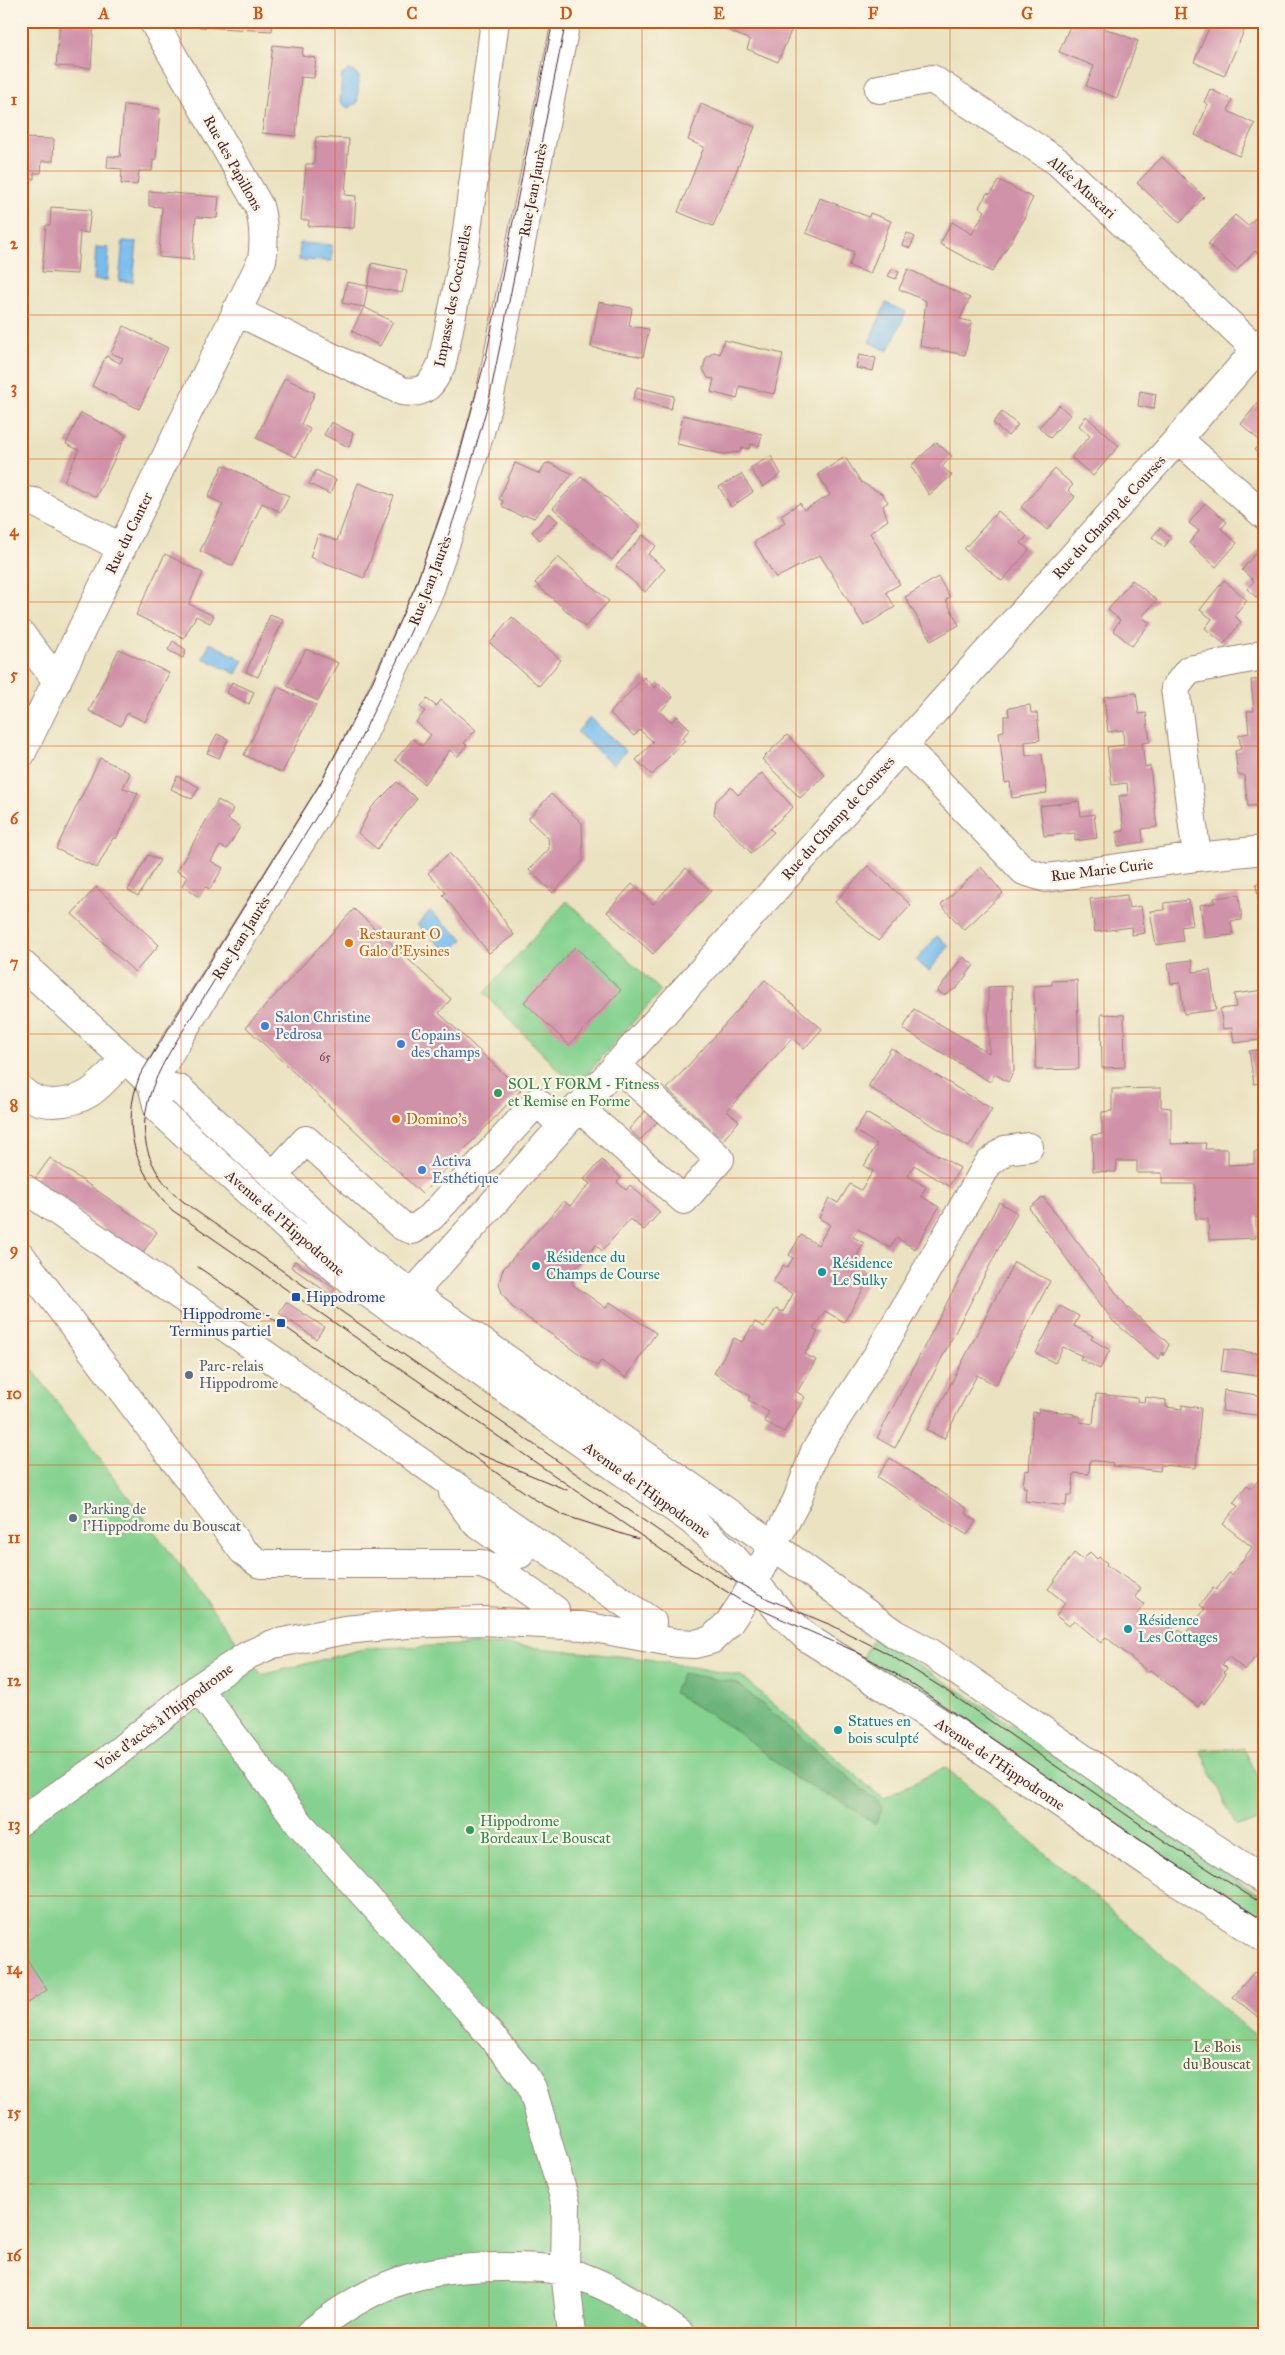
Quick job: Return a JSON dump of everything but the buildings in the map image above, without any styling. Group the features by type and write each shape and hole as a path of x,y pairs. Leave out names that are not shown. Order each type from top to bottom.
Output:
{"street":[{"name":"Rue des Papillons","path":"153,21 259,206 265,228 262,260 236,311"},
{"name":"Impasse des Coccinelles","path":"236,311 402,391 413,393 423,390 435,378 442,363 463,260 495,21"},
{"name":"Rue Jean Jaurès","path":"152,1084 174,1045 333,790 361,738 429,592 463,492 491,391 566,21"},
{"name":"Allée Muscari","path":"880,89 932,78 1058,162 1260,345"},
{"name":"Rue du Canter","path":"21,754 236,311"},
{"name":"Rue du Champ de Courses","path":"412,1294 1260,345"},
{"path":"1178,439 1264,515"},
{"path":"21,500 34,502 122,548"},
{"path":"21,634 57,680"},
{"path":"1198,857 1175,688 1189,670 1258,657 1264,653"},
{"name":"Rue Marie Curie","path":"904,745 1024,872 1046,878 1264,850"},
{"path":"21,964 152,1084"},
{"path":"21,1090 36,1100 50,1103 74,1101 90,1094 124,1059"},
{"path":"273,1176 306,1140 402,1226 413,1230 431,1217 537,1102 570,1116 684,1200 720,1159 616,1065"},
{"name":"Avenue de l'Hippodrome","path":"1264,1880 1178,1824 931,1653 895,1634 772,1545 367,1262 179,1088 152,1084 158,1109 291,1232 423,1333 667,1501 714,1538 780,1612 806,1637 977,1746 1159,1870 1264,1938"},
{"name":"Voie d'accès à l'hippodrome","path":"21,1821 99,1767 198,1688 255,1651 273,1644 310,1635 407,1624 481,1622 555,1624 695,1644 711,1640 729,1623 754,1582 797,1500 815,1451 877,1356 988,1164 1005,1150 1030,1148"},
{"path":"21,1186 652,1622 649,1638"},
{"path":"320,1255 356,1273 397,1298 404,1299 412,1294"},
{"path":"21,1256 243,1551 252,1560 260,1564 481,1564 502,1572 555,1610 555,1624"},
{"path":"412,1294 412,1306 423,1333"},
{"path":"438,1473 476,1523 610,1617 608,1631"},
{"path":"450,1564 476,1523"},
{"path":"198,1688 300,1824 470,2011 524,2075 532,2088 566,2204 565,2271 572,2334"},
{"path":"309,2334 338,2311 375,2290 409,2276 442,2270 476,2267 523,2267 565,2271 619,2294 680,2334"}],"green space":[{"path":"567,901 661,991 575,1087 484,993"},
{"name":"Hippodrome Bordeaux Le Bouscat","path":"21,1354 262,1675 367,1648 499,1644 647,1659 741,1676 883,1799 945,1767 1264,2043 1264,2334 21,2334"},
{"path":"873,1638 973,1699 1166,1833 1264,1898 1264,1928 861,1661"},
{"path":"682,1673 737,1683 883,1806 875,1824 849,1806 796,1779 738,1732 674,1693"},
{"path":"1244,1748 1264,1790 1264,1822 1236,1825 1200,1750"}],"water":[{"path":"349,70 355,72 359,77 357,103 348,108 340,102 342,75"},
{"path":"123,241 137,242 133,282 119,281"},
{"path":"300,243 332,245 332,261 299,260"},
{"path":"96,247 109,248 107,280 94,280"},
{"path":"886,303 906,312 888,351 869,342"},
{"path":"210,643 243,660 236,674 203,658"},
{"path":"590,718 626,751 613,765 577,732"},
{"path":"430,911 463,939 450,954 417,925"},
{"path":"937,936 949,946 929,971 916,961"}],"tram line":[{"path":"553,21 486,357 451,486 415,587 372,683 320,784 140,1075 131,1113 132,1130 140,1164 159,1195 172,1210 669,1555 743,1602 859,1653 903,1678 1159,1853 1264,1921"},
{"path":"566,21 489,400 463,492 429,592 361,738 333,790 164,1062 149,1097 145,1115 148,1151 155,1168 167,1186 187,1204 688,1551 729,1578 768,1599 831,1625 885,1652 941,1687 1166,1842 1264,1905"},
{"path":"198,1267 536,1500 563,1515 638,1539"},
{"path":"477,1453 567,1490"}],"place":[{"name":"Restaurant O Galo d'Eysines","path":"349,943"},
{"name":"Salon Christine Pedrosa","path":"265,1026"},
{"name":"Copains des champs","path":"401,1044"},
{"name":"SOL Y FORM - Fitness et Remise en Forme","path":"498,1093"},
{"name":"Domino's","path":"396,1119"},
{"name":"Activa Esthétique","path":"422,1170"},
{"name":"Résidence du Champs de Course","path":"536,1266"},
{"name":"Résidence Le Sulky","path":"822,1272"},
{"name":"Hippodrome","path":"296,1297"},
{"name":"Hippodrome - Terminus partiel","path":"281,1323"},
{"name":"Parc-relais Hippodrome","path":"189,1375"},
{"name":"Parking de l'Hippodrome du Bouscat","path":"73,1518"},
{"name":"Résidence Les Cottages","path":"1128,1629"},
{"name":"Statues en bois sculpté","path":"838,1730"},
{"name":"Hippodrome Bordeaux Le Bouscat","path":"470,1830"}],"park label":[{"name":"Le Bois du Bouscat","path":"1217,2056"}]}
